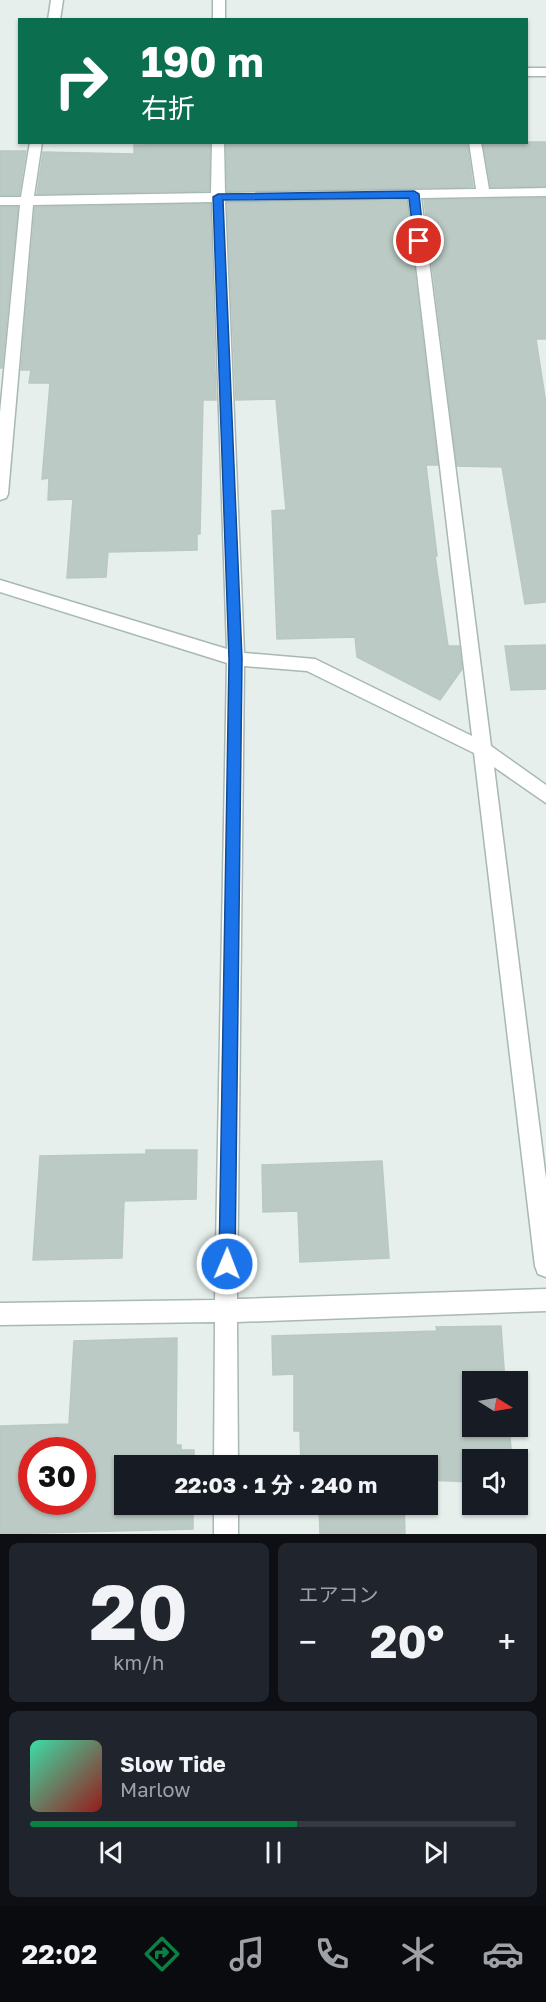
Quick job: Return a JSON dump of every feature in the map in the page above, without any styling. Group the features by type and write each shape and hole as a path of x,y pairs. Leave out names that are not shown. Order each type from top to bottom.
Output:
{"street":[{"path":"54,18 57,0"},
{"path":"219,0 219,18"},
{"path":"528,72 546,72"},
{"path":"0,494 27,202 36,144"},
{"path":"218,144 218,197 236,659 226,1311 226,1455"},
{"path":"475,144 483,193"},
{"path":"0,201 546,192"},
{"path":"414,194 546,1266"},
{"path":"0,586 236,659 309,664 482,749 546,795"},
{"path":"0,1314 226,1311 546,1300"},
{"path":"226,1515 226,1534"}],"building":[{"path":"546,142 546,186 491,187 483,144"},
{"path":"210,144 209,191 37,194 43,152 134,154 134,145"},
{"path":"226,144 467,144 473,187 227,191"},
{"path":"0,151 26,151 19,195 0,195"},
{"path":"546,198 546,339 536,339 546,404 546,602 525,604 502,467 457,466 424,200"},
{"path":"406,200 438,465 426,465 437,556 435,556 448,646 459,646 462,669 440,700 357,657 355,637 277,639 272,511 286,510 276,399 236,400 227,203"},
{"path":"210,204 216,400 203,400 200,534 197,534 197,550 108,552 106,577 67,578 73,499 48,500 49,478 42,479 50,383 29,383 31,370 21,370 35,207"},
{"path":"0,207 18,207 2,368 0,368"},
{"path":"546,645 546,689 511,690 505,646"},
{"path":"146,1150 197,1150 196,1199 124,1201 122,1258 33,1260 40,1156 146,1154"},
{"path":"382,1161 389,1258 300,1262 298,1211 263,1212 262,1165"},
{"path":"501,1326 504,1371 462,1371 462,1437 510,1437 511,1449 462,1449 462,1482 438,1480 438,1455 301,1455 300,1431 294,1431 294,1374 273,1375 272,1336 437,1331 436,1327"},
{"path":"177,1338 176,1445 181,1445 181,1450 194,1450 194,1455 114,1455 114,1515 193,1515 193,1529 0,1534 0,1426 69,1424 74,1341"},
{"path":"319,1515 404,1515 405,1534 320,1534"}],"route":[{"path":"227,1264 236,659 218,197 414,194 419,241"}]}
